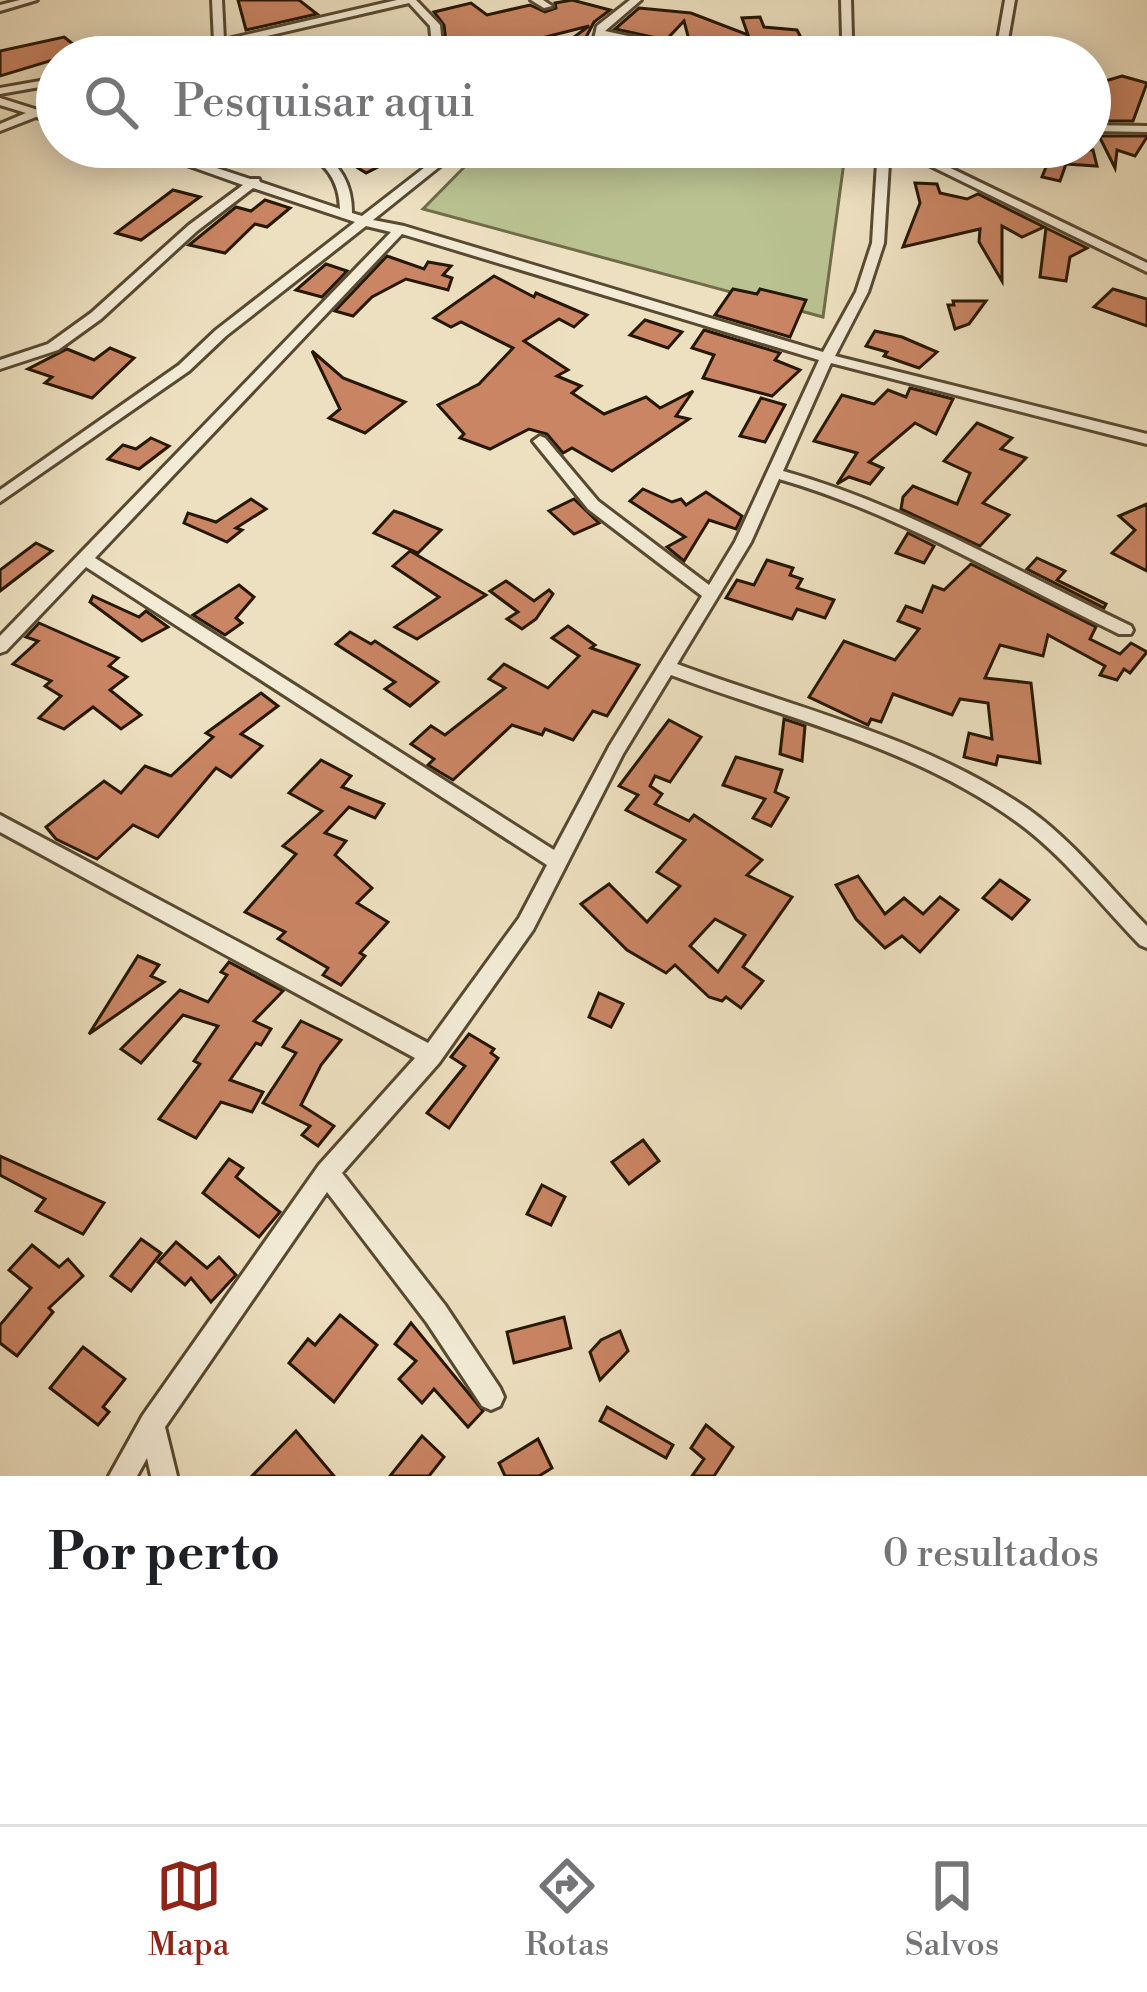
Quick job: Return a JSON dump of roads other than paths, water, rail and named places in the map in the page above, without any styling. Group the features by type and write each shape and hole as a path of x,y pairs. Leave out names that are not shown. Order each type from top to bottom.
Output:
{"street":[{"path":"0,8 32,0"},
{"path":"217,0 219,36"},
{"path":"276,36 410,0 435,25 436,36"},
{"path":"599,33 636,0"},
{"path":"846,0 847,36"},
{"path":"1004,36 1010,0"},
{"path":"599,33 614,36"},
{"path":"0,91 36,85"},
{"path":"0,101 36,113"},
{"path":"0,128 36,113"},
{"path":"1111,128 1147,129"},
{"path":"212,168 363,220 828,358 1147,439"},
{"path":"331,168 348,189 346,214"},
{"path":"0,496 184,368 431,168"},
{"path":"122,1476 152,1424 327,1173 431,1057 526,924 556,861 743,542 778,473 862,292 878,243 882,168"},
{"path":"935,168 1096,239 1147,268"},
{"path":"0,365 53,346 96,316 193,228 255,181"},
{"path":"0,647 400,229"},
{"path":"540,441 593,505 710,594"},
{"path":"778,473 841,491 1125,630"},
{"path":"83,558 322,706 556,861"},
{"path":"668,667 738,695 853,728 968,784 1023,816 1147,940"},
{"path":"0,823 431,1057"},
{"path":"327,1173 436,1314 490,1397"},
{"path":"152,1424 164,1476"}]}
